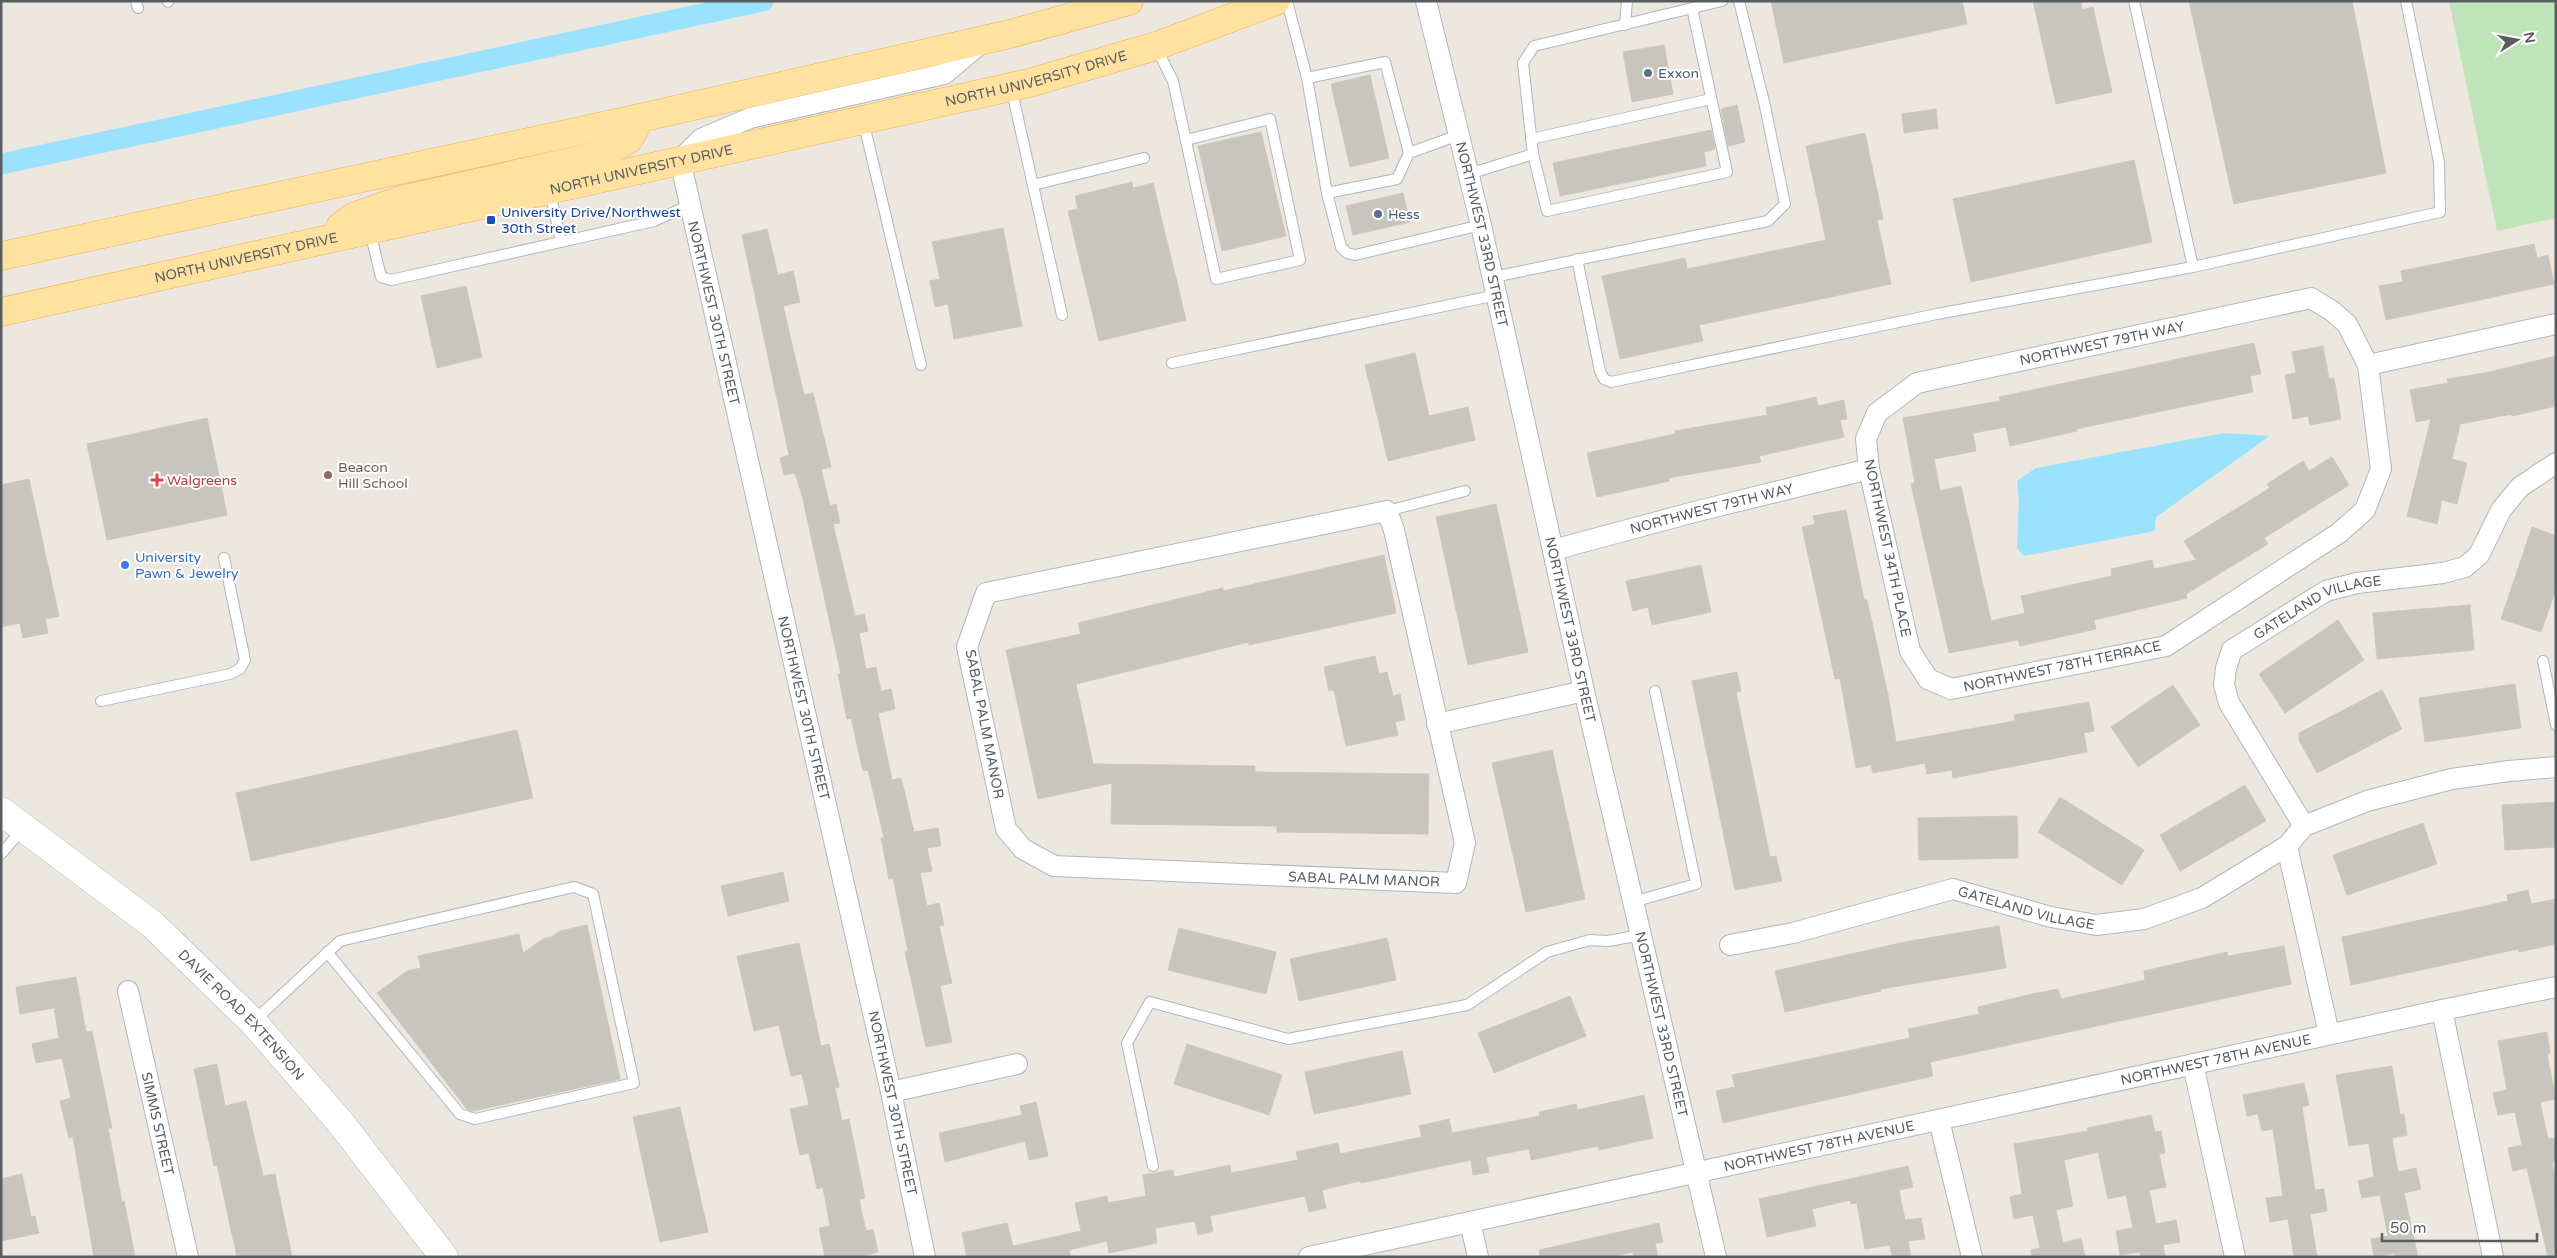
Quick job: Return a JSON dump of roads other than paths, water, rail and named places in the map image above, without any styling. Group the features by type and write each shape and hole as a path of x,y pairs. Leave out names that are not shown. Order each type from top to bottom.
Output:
{"main road":[{"path":"1,256 640,118 985,40 1129,1"},
{"name":"NORTH UNIVERSITY DRIVE","path":"1,312 1011,87 1156,46 1276,1"},
{"path":"322,241 353,217 401,200 601,155 629,139 640,118"},
{"name":"DAVIE ROAD EXTENSION","path":"1,811 152,925 253,1022 340,1122 444,1257"}],"street":[{"name":"NORTHWEST 33RD STREET","path":"1426,1 1481,225 1584,691 1716,1257"},
{"path":"680,160 702,139 750,118 944,74 985,40"},
{"name":"NORTHWEST 30TH STREET","path":"680,160 891,1092 925,1257"},
{"name":"NORTHWEST 79TH WAY","path":"1878,413 1917,383 2311,298 2348,324 2368,365 2381,469 2365,510"},
{"path":"2368,365 2556,324"},
{"name":"NORTHWEST 34TH PLACE","path":"1878,413 1866,439 1870,469 1910,651 1928,679"},
{"name":"GATELAND VILLAGE","path":"2304,826 2229,703 2224,685 2226,668 2232,650 2326,591 2356,583 2443,573 2465,567 2479,555 2501,510 2520,488 2556,463"},
{"name":"NORTHWEST 79TH WAY","path":"1553,550 1698,511 1870,469"},
{"name":"NORTHWEST 78TH TERRACE","path":"1928,679 1951,689 2166,646 2339,533 2365,510"},
{"name":"SABAL PALM MANOR","path":"1387,511 1394,530 1437,724 1465,843 1456,883 1054,866 1023,849 1006,829 967,647 986,593 1387,511"},
{"path":"1437,724 1584,691"},
{"name":"GATELAND VILLAGE","path":"1730,945 1793,933 1953,889 2051,917 2096,925 2144,919 2202,898 2287,846 2304,826 2368,801 2452,779 2509,770 2556,767"},
{"name":"NORTHWEST 78TH AVENUE","path":"2287,846 2329,1034"},
{"name":"NORTHWEST 78TH AVENUE","path":"1310,1257 2329,1034 2556,987"},
{"name":"SIMMS STREET","path":"128,991 188,1257"},
{"path":"2442,1010 2493,1257"},
{"path":"891,1092 1017,1064"},
{"path":"2193,1064 2234,1257"},
{"path":"1939,1120 1972,1257"},
{"path":"1470,1222 1478,1257"}],"lane":[{"path":"1286,1 1306,78 1327,193 1341,247 1348,253 1355,255 1481,225"},
{"path":"1625,25 1627,1"},
{"path":"1692,8 1727,172 1547,211 1533,154 1523,63 1534,46 1625,25 1692,8 1722,1"},
{"path":"1172,364 1495,286 1577,259 1768,221 1785,204 1765,106 1739,1"},
{"path":"2134,1 2193,266"},
{"path":"1577,259 1600,371 1604,379 1611,382 1937,314 2193,266 2440,212 2438,162 2406,1"},
{"path":"1156,46 1173,81 1216,280 1300,260 1270,119 1186,140"},
{"path":"1306,78 1385,62 1409,153 1397,179 1327,193"},
{"path":"1011,87 1062,315"},
{"path":"1531,139 1711,99"},
{"path":"862,120 920,365"},
{"path":"1409,153 1459,135"},
{"path":"1469,174 1533,154"},
{"path":"1033,185 1144,158"},
{"path":"549,190 561,242"},
{"path":"370,230 381,276 391,280 654,220 690,204"},
{"path":"1387,511 1465,491"},
{"path":"101,701 230,674 240,669 245,660 224,558"},
{"path":"2543,661 2556,725"},
{"path":"1633,902 1696,884 1655,692"},
{"path":"1,854 23,829"},
{"path":"253,1022 340,940 574,887 593,894 634,1083 475,1119 460,1114 328,952"},
{"path":"1153,1166 1127,1043 1150,1002 1288,1039 1467,1005 1547,952 1590,940 1608,941 1641,934"}],"water":[{"path":"2224,433 2270,436 2156,517 2155,531 2024,556 2017,548 2019,499 2017,481 2036,468"}],"waterway":[{"path":"1,164 763,1"}],"place":[{"name":"Exxon","path":"1648,73"},
{"name":"Hess","path":"1378,214"},
{"name":"University Drive/Northwest 30th Street","path":"491,220"},
{"name":"Beacon Hill School","path":"328,475"},
{"name":"Walgreens","path":"157,480"},
{"name":"University Pawn & Jewelry","path":"125,565"}]}
